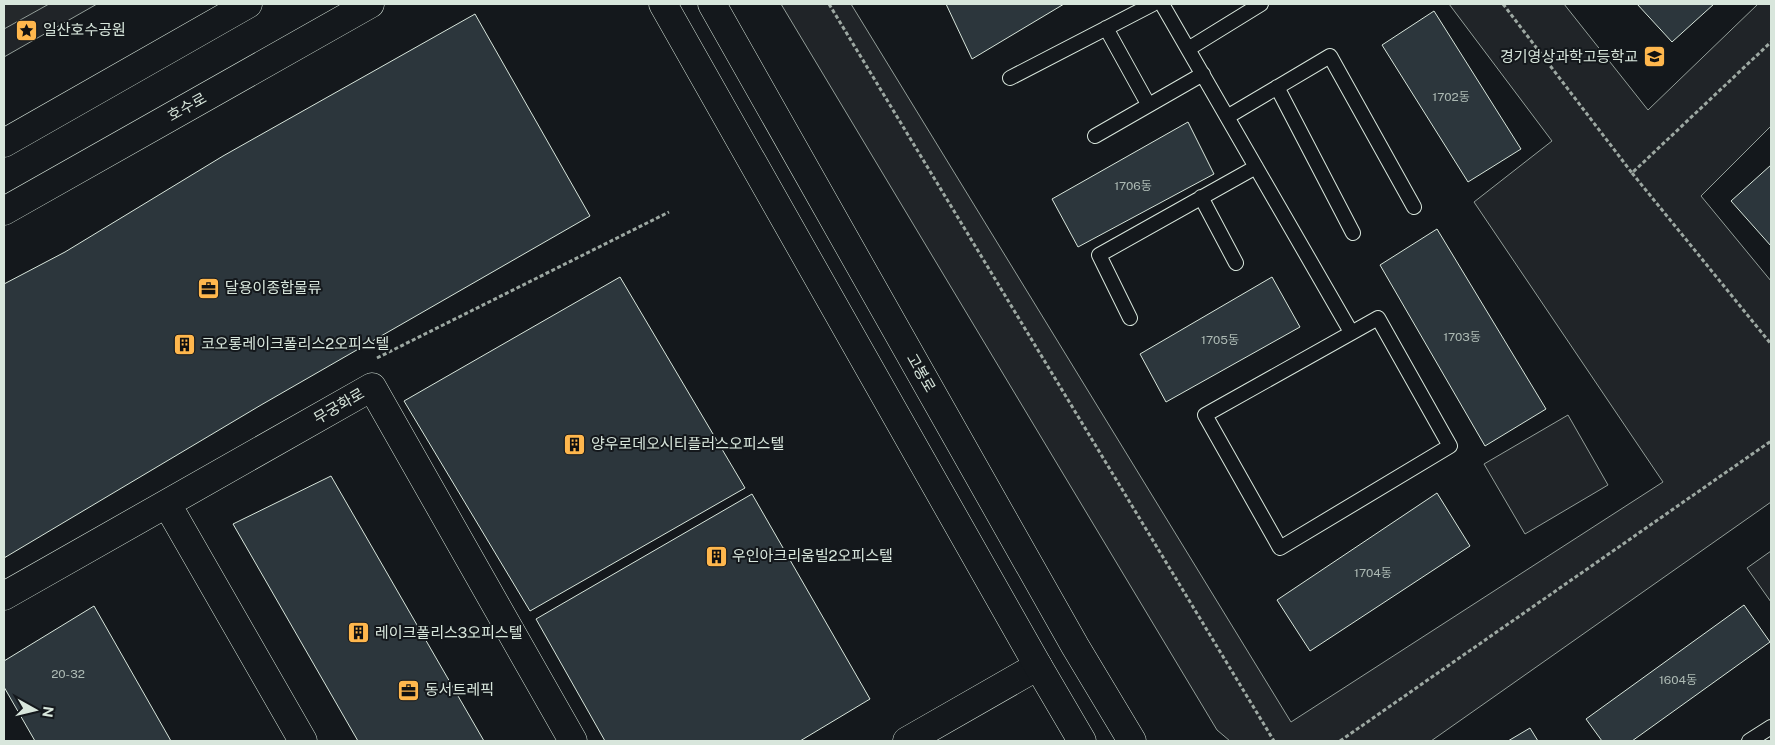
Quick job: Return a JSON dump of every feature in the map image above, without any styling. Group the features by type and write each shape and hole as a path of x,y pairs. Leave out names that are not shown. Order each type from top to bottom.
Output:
{"main road":[{"path":"4,143 248,4"},
{"name":"호수로","path":"4,211 370,4"},
{"path":"663,4 1082,741"},
{"name":"고봉로","path":"712,4 1070,638 1132,741"},
{"name":"무궁화로","path":"4,596 372,387 573,741"},
{"path":"167,504 303,741"},
{"path":"907,741 1038,666"}],"lane":[{"path":"1010,78 1153,4"},
{"path":"1162,4 1351,332"},
{"path":"1188,49 1261,4"},
{"path":"1106,28 1148,104"},
{"path":"1227,117 1330,56 1414,207"},
{"path":"1095,136 1203,74"},
{"path":"1277,87 1353,233"},
{"path":"1130,318 1098,255 1256,167"},
{"path":"1201,197 1236,263"},
{"path":"1378,318 1450,446 1280,548 1205,415 1351,332 1378,318"},
{"path":"1749,741 1771,727"}],"path":[{"path":"829,4 1274,741"},
{"path":"1503,4 1632,174 1771,344"},
{"path":"1632,174 1771,42"},
{"path":"375,359 669,212"},
{"path":"1340,741 1771,441"}],"shaded area":[{"name":"일산호수공원","path":"4,4 97,4 4,57"},
{"path":"4,4 49,4 4,29"},
{"path":"781,4 851,4 1291,722 1663,482 1474,202 1552,141 1449,4 1564,4 1648,110 1758,4 1771,4 1771,126 1701,196 1771,281 1771,502 1431,741 1230,741 1217,730"},
{"path":"1568,415 1608,485 1525,534 1484,464"},
{"path":"1771,551 1771,602 1747,568"}],"building":[{"path":"946,4 1064,4 972,59"},
{"path":"1637,4 1714,4 1672,42"},
{"path":"1434,11 1521,149 1468,182 1382,45"},
{"name":"코오롱레이크폴리스2오피스텔","path":"475,14 590,216 261,405 4,558 4,284 65,252 223,156"},
{"path":"1188,122 1214,174 1078,247 1052,199"},
{"path":"1771,165 1771,246 1731,201"},
{"path":"1437,229 1546,409 1485,446 1380,265"},
{"name":"양우로데오시티플러스오피스텔","path":"620,277 745,488 530,611 404,401"},
{"path":"1272,277 1300,327 1166,402 1140,354"},
{"name":"레이크폴리스3오피스텔","path":"331,476 484,741 358,741 233,524"},
{"path":"1437,493 1470,546 1310,651 1277,600"},
{"name":"우인아크리움빌2오피스텔","path":"752,494 870,699 800,741 605,741 536,619"},
{"path":"1744,605 1770,642 1632,741 1602,741 1586,719"},
{"path":"94,606 171,741 35,741 4,687 4,661"},
{"path":"1530,728 1538,741 1508,741"}],"place":[{"name":"일산호수공원","path":"27,30"},
{"name":"경기영상과학고등학교","path":"1654,57"},
{"name":"달용이종합물류","path":"209,288"},
{"name":"코오롱레이크폴리스2오피스텔","path":"185,344"},
{"name":"양우로데오시티플러스오피스텔","path":"575,444"},
{"name":"우인아크리움빌2오피스텔","path":"716,556"},
{"name":"레이크폴리스3오피스텔","path":"359,633"},
{"name":"동서트레픽","path":"409,690"}]}
